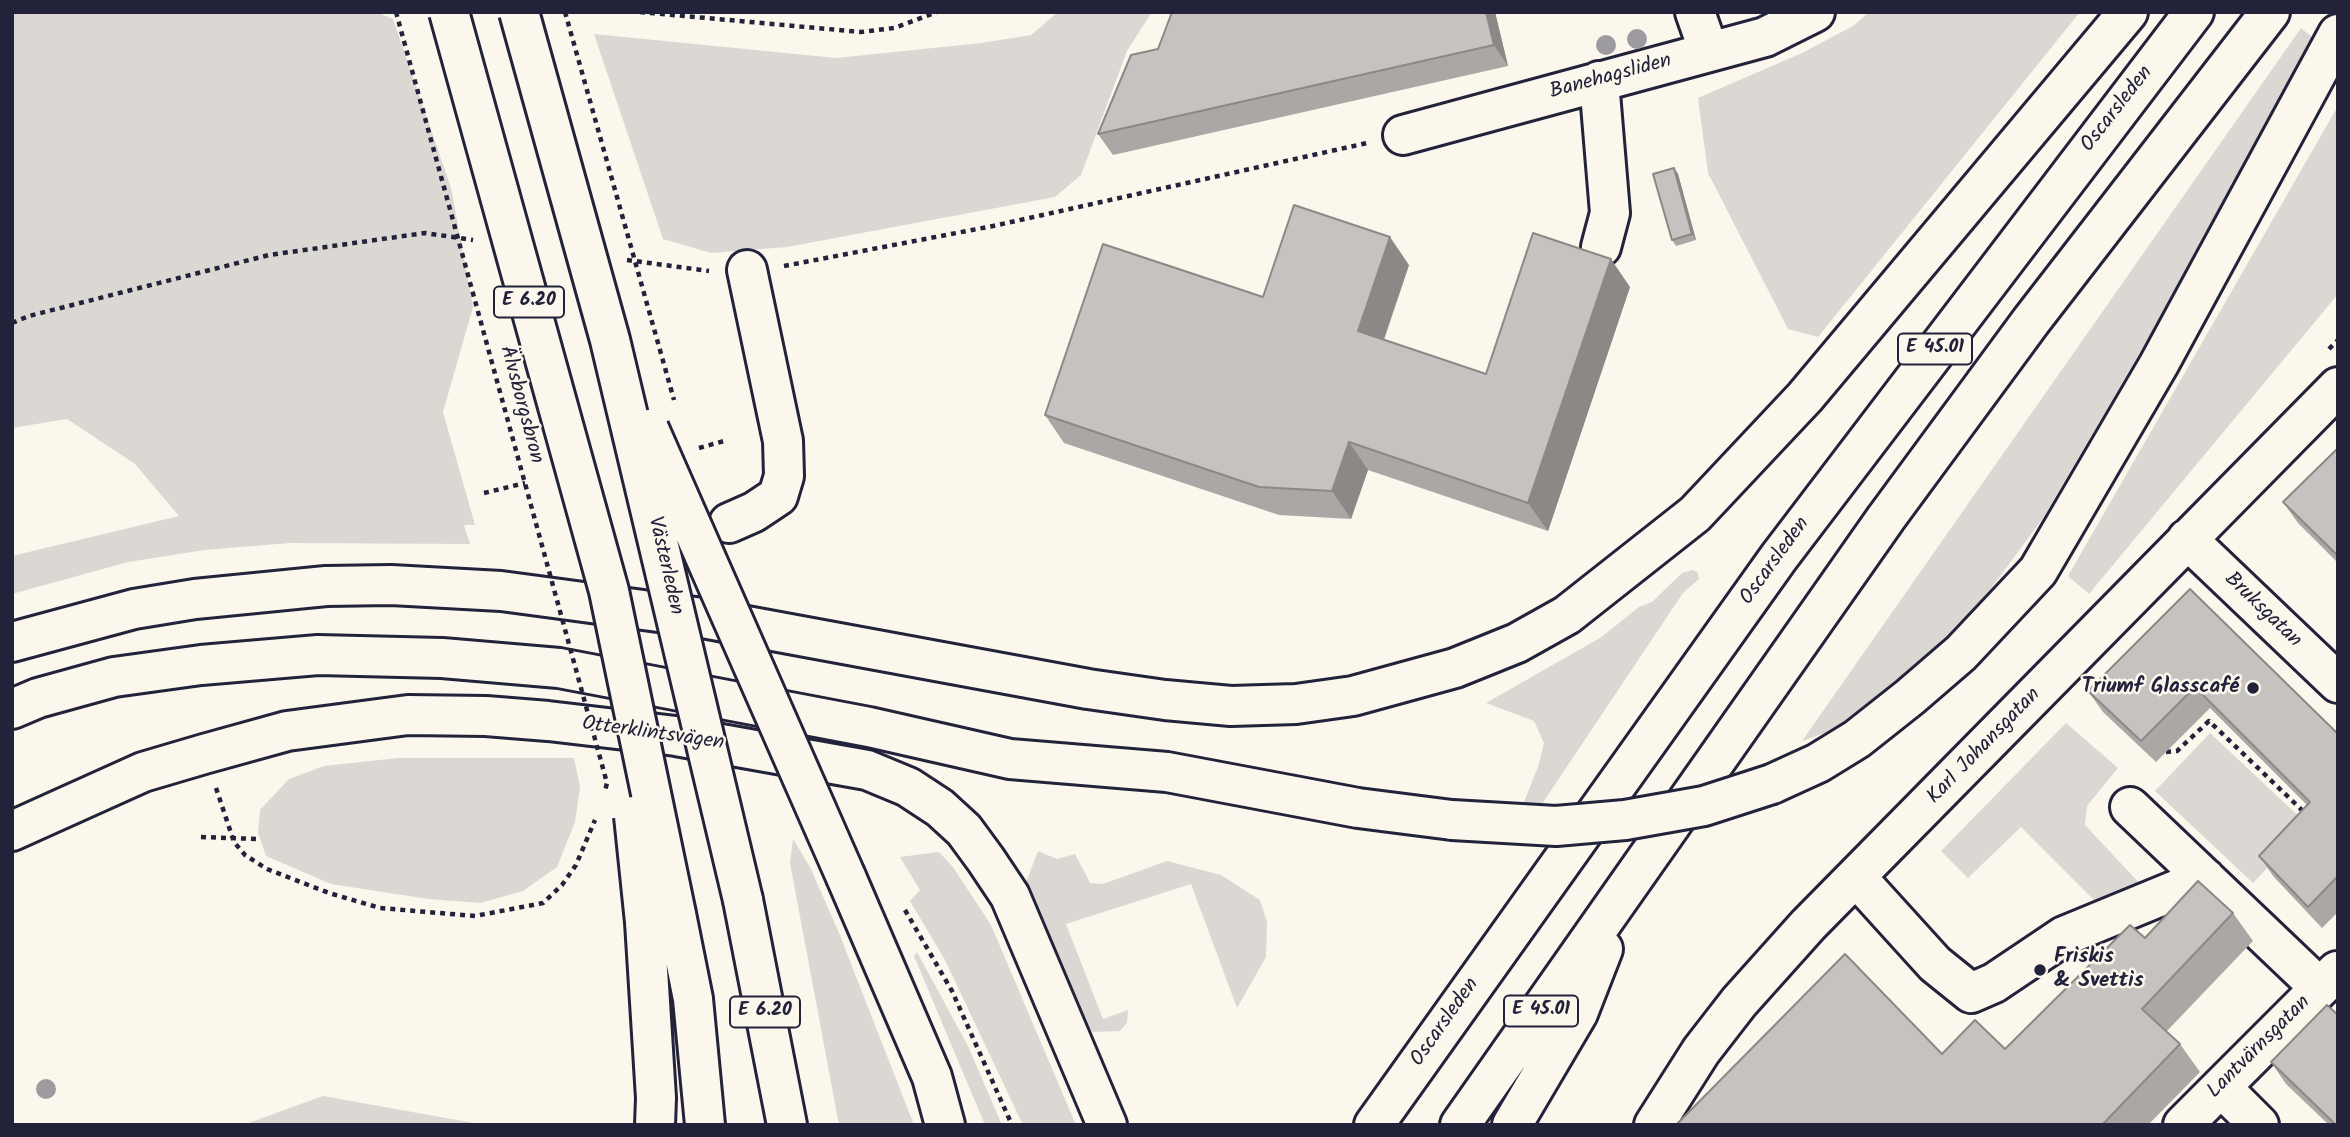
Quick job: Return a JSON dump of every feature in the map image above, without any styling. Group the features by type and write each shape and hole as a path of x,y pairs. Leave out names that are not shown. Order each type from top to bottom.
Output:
{"main road":[{"name":"E 6.20","path":"449,12 609,591 661,918"},
{"name":"Västerleden","path":"519,12 610,340 743,900 787,1125"},
{"path":"1695,12 1709,52"},
{"name":"Banehagsliden","path":"1403,135 1765,37 1815,12"},
{"path":"12,642 134,609 195,599 326,586 391,585 501,591 703,618 1165,700 1231,706 1296,704 1353,696 1444,672 1517,643 1567,615 1695,514 1805,397 2128,12"},
{"name":"Oscarsleden","path":"1374,1125 1779,557 2194,12"},
{"name":"E 45.01","path":"1460,1125 1902,496 2048,299 2270,12"},
{"path":"12,709 38,698 114,677 201,665 318,655 442,658 559,668 869,727 1010,759 1167,772 1357,808 1452,820 1556,826 1602,823 1704,806 1772,784 1818,763 1857,739 1961,653 2038,571 2159,364 2338,34"},
{"path":"1599,82 1609,213 1601,247"},
{"path":"729,523 754,512 778,496 784,476 783,441 747,270"},
{"path":"610,340 932,1077 945,1125"},
{"name":"Karl Johansgatan","path":"1654,1125 1702,1051 1739,1002 1808,925 2338,387"},
{"name":"Bruksgatan","path":"2187,539 2338,683"},
{"name":"Otterklintsvägen","path":"12,831 143,772 204,754 287,731 408,715 486,716 676,736 867,770 889,777 940,808 964,830 1010,895 1107,1125"},
{"path":"2130,807 2205,878 2329,979"},
{"path":"1857,878 1935,964 1971,993 1994,984 2064,936 2205,878"},
{"path":"1512,1125 1578,1013 1622,897"},
{"path":"655,1125 661,918"},
{"path":"661,918 693,999 705,1125"},
{"name":"Lantvärnsgatan","path":"2183,1125 2329,979"},
{"path":"2221,1087 2259,1125"}],"path":[{"name":"Älvsborgsbron","path":"396,12 607,783 604,794"},
{"path":"640,12 861,32 894,28 937,12"},
{"path":"708,271 766,270 993,226 1403,135"},
{"path":"12,323 29,316 269,255 425,233"},
{"path":"688,450 724,441"},
{"path":"484,493 525,483"},
{"path":"2166,752 2177,751 2209,721 2306,814"},
{"path":"204,754 233,838 245,855 267,869 329,893 380,908 475,916 543,903 562,885 576,865 596,818"},
{"path":"201,837 258,839"},
{"path":"899,900 952,991 1012,1125"}],"shaded area":[{"path":"12,12 376,12 393,19 451,188 473,307 443,412 475,525 464,525 470,544 290,543 205,550 128,562 12,594 12,556 179,516 135,464 67,419 12,428"},
{"path":"1058,12 1152,12 1127,51 1081,175 1055,197 787,247 711,253 663,239 594,34 836,58 1031,35"},
{"path":"1869,12 2080,12 1818,337 1788,329 1708,173 1698,98 1802,53 1853,26"},
{"path":"2301,28 2312,37 2149,337 2043,518 1984,598 1922,669 1861,720 1802,741"},
{"path":"2338,106 2338,294 2089,594 2068,576"},
{"path":"1693,570 1698,573 1699,579 1683,593 1540,807 1522,807 1538,767 1544,743 1534,721 1486,703 1600,638 1639,607 1652,602 1682,573"},
{"path":"2066,723 2118,768 2087,806 2085,825 2144,888 2102,908 2021,827 1968,878 1941,851"},
{"path":"2210,733 2308,825 2253,883 2155,791"},
{"path":"398,758 574,758 580,787 575,822 557,867 523,891 480,903 428,899 331,884 266,856 258,833 260,810 289,779 324,766"},
{"path":"793,839 810,867 839,933 914,1125 839,1125 790,863"},
{"path":"1038,851 1057,859 1075,854 1090,883 1103,884 1167,861 1221,875 1260,900 1267,922 1266,957 1237,1008 1191,884 1066,924 1103,1019 1128,1010 1127,1023 1120,1031 1093,1032 1084,1024 1025,885"},
{"path":"939,852 953,867 991,925 1076,1125 1023,1125 945,960 910,901 920,890 900,857"},
{"path":"917,952 968,1046 1002,1125 985,1125 914,956"},
{"path":"323,1096 485,1125 243,1125"}],"building":[{"path":"1172,12 1486,12 1494,45 1098,134 1131,55 1158,49"},
{"path":"1674,168 1692,234 1672,240 1653,174"},
{"path":"1294,205 1390,237 1358,331 1486,374 1533,233 1611,259 1528,503 1349,442 1332,491 1259,487 1045,415 1103,244 1263,297"},
{"path":"2338,448 2338,556 2283,502"},
{"path":"2190,589 2338,734 2338,876 2308,907 2259,856 2310,802 2195,687 2141,741 2088,691"},
{"path":"2198,881 2233,913 2142,1009 2180,1044 2102,1125 1676,1125 1845,954 1942,1054 1975,1020 2005,1049 2130,925 2145,938"},
{"path":"2327,1005 2338,1015 2338,1125 2271,1062"}],"place":[{"name":"Triumf Glasscafé","path":"2253,688"},
{"name":"Friskis & Svettis","path":"2040,970"}]}
